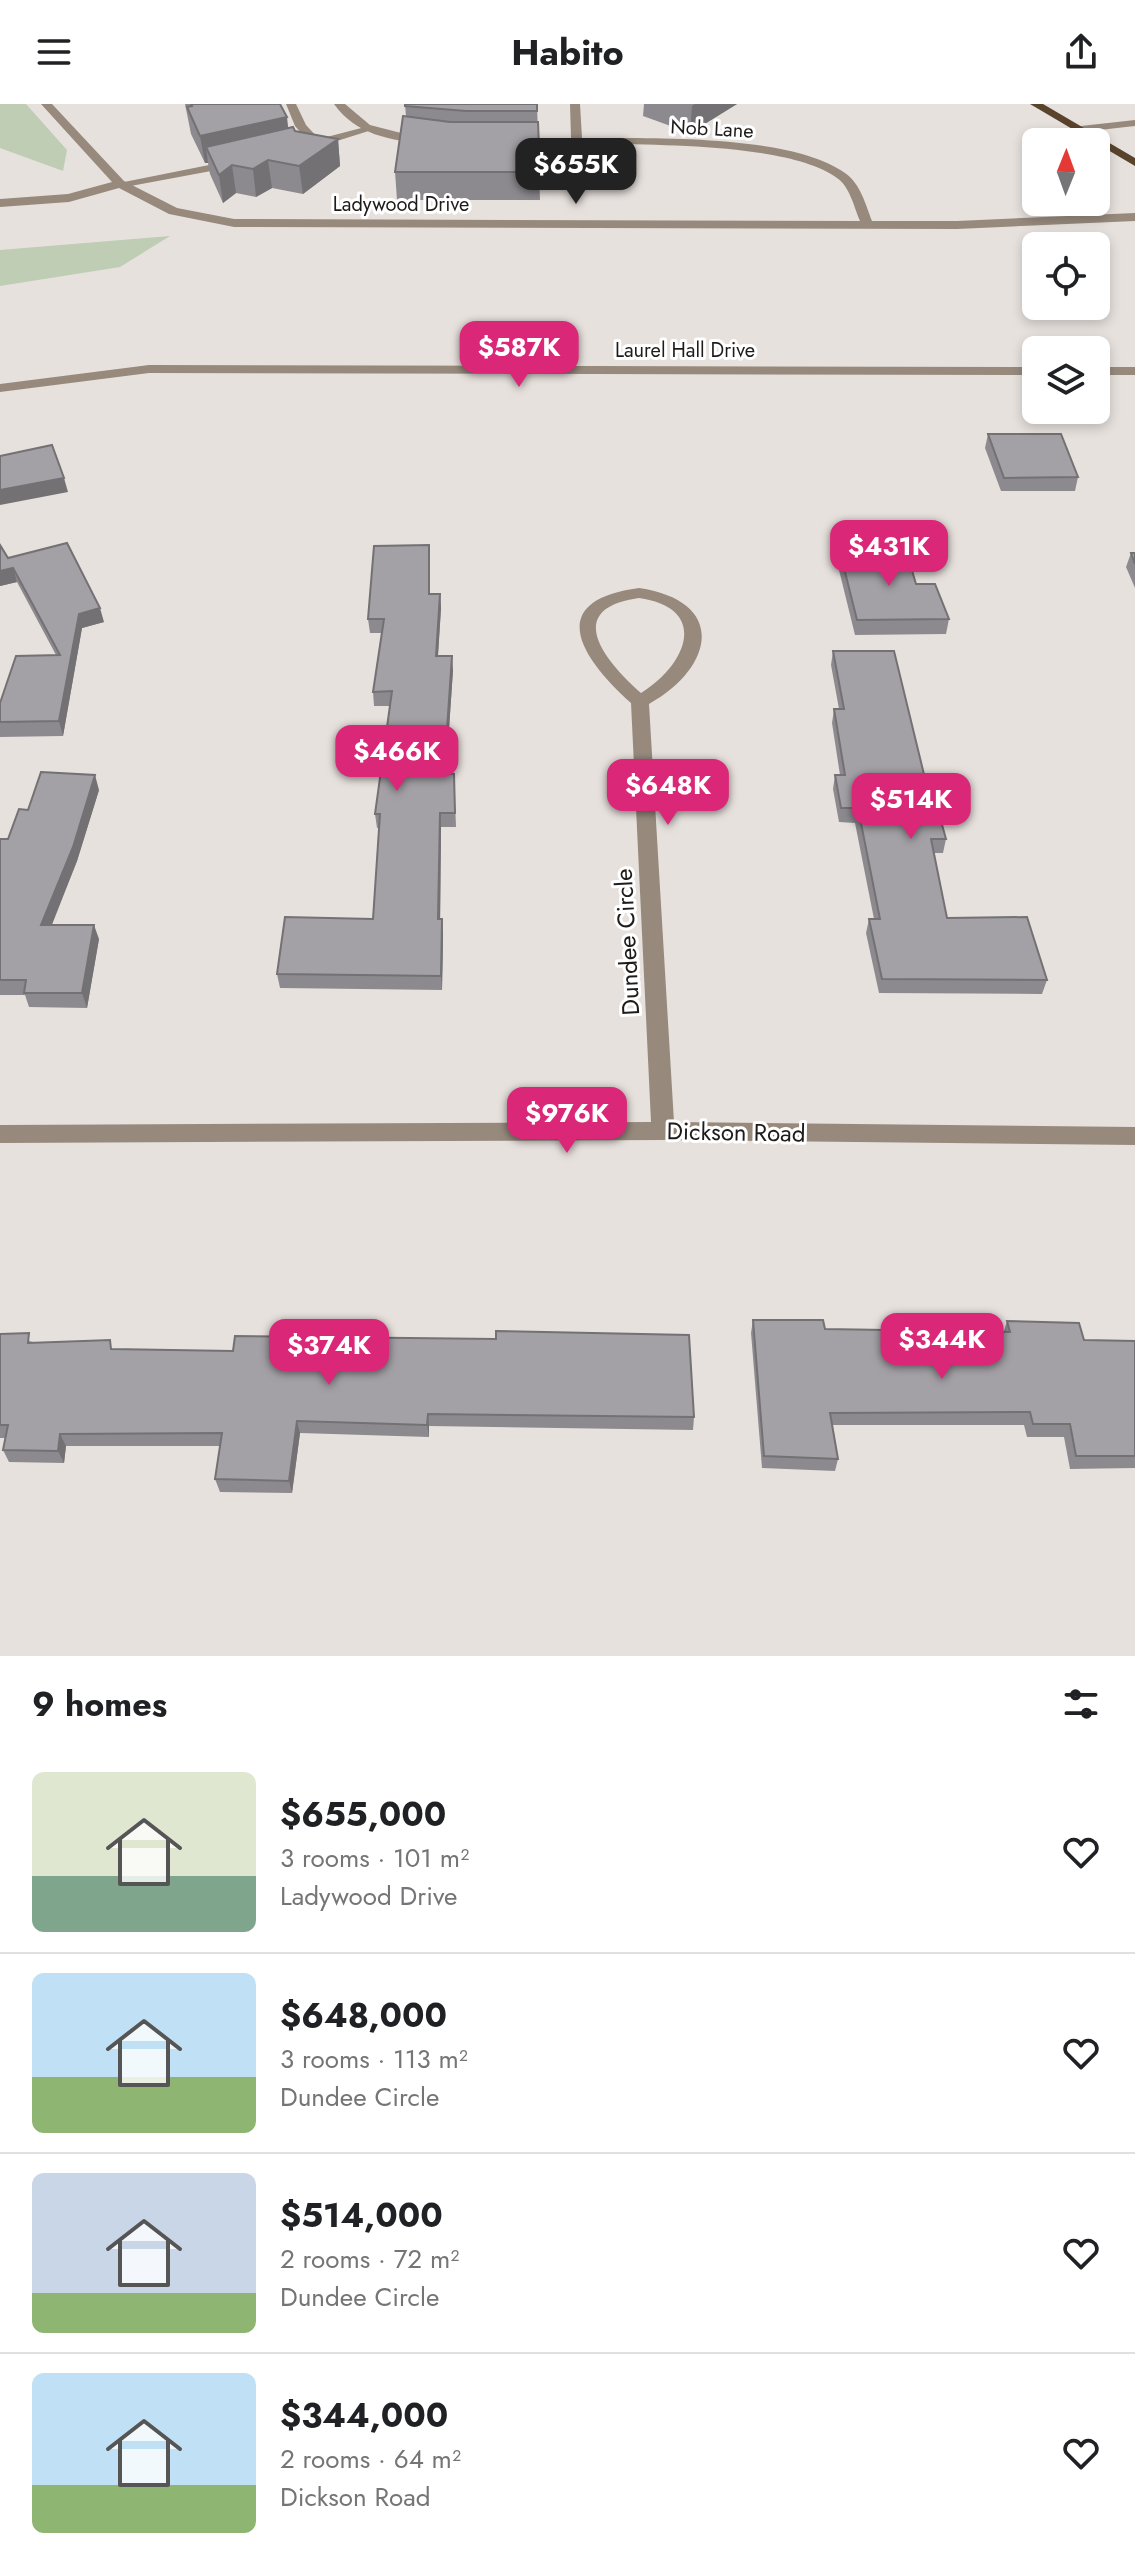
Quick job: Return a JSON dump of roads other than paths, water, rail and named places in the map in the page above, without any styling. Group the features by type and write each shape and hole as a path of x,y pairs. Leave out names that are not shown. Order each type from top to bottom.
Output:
{"main road":[{"path":"1035,104 1079,128"},
{"path":"1110,147 1135,163"}],"street":[{"name":"Ladywood Drive","path":"46,104 120,184 173,211 211,220 251,224 1014,224 1135,217"},
{"path":"291,104 301,126 317,144"},
{"path":"339,104 354,121 369,129 443,142"},
{"path":"575,104 577,142"},
{"path":"1090,128 1135,123"},
{"path":"293,150 369,129"},
{"name":"Nob Lane","path":"499,142 713,146 804,157 823,164 849,183 867,224"},
{"path":"0,203 69,198 120,184 240,163"},
{"name":"Laurel Hall Drive","path":"0,388 149,369 1022,371"},
{"path":"1110,371 1135,371"},
{"path":"622,595 655,595 673,600 683,607 692,622 693,641 688,658 659,691 640,701 611,674 588,639 592,609 605,600 622,595"},
{"name":"Dundee Circle","path":"640,701 663,1131"},
{"name":"Dickson Road","path":"0,1134 663,1131 1135,1136"}]}
